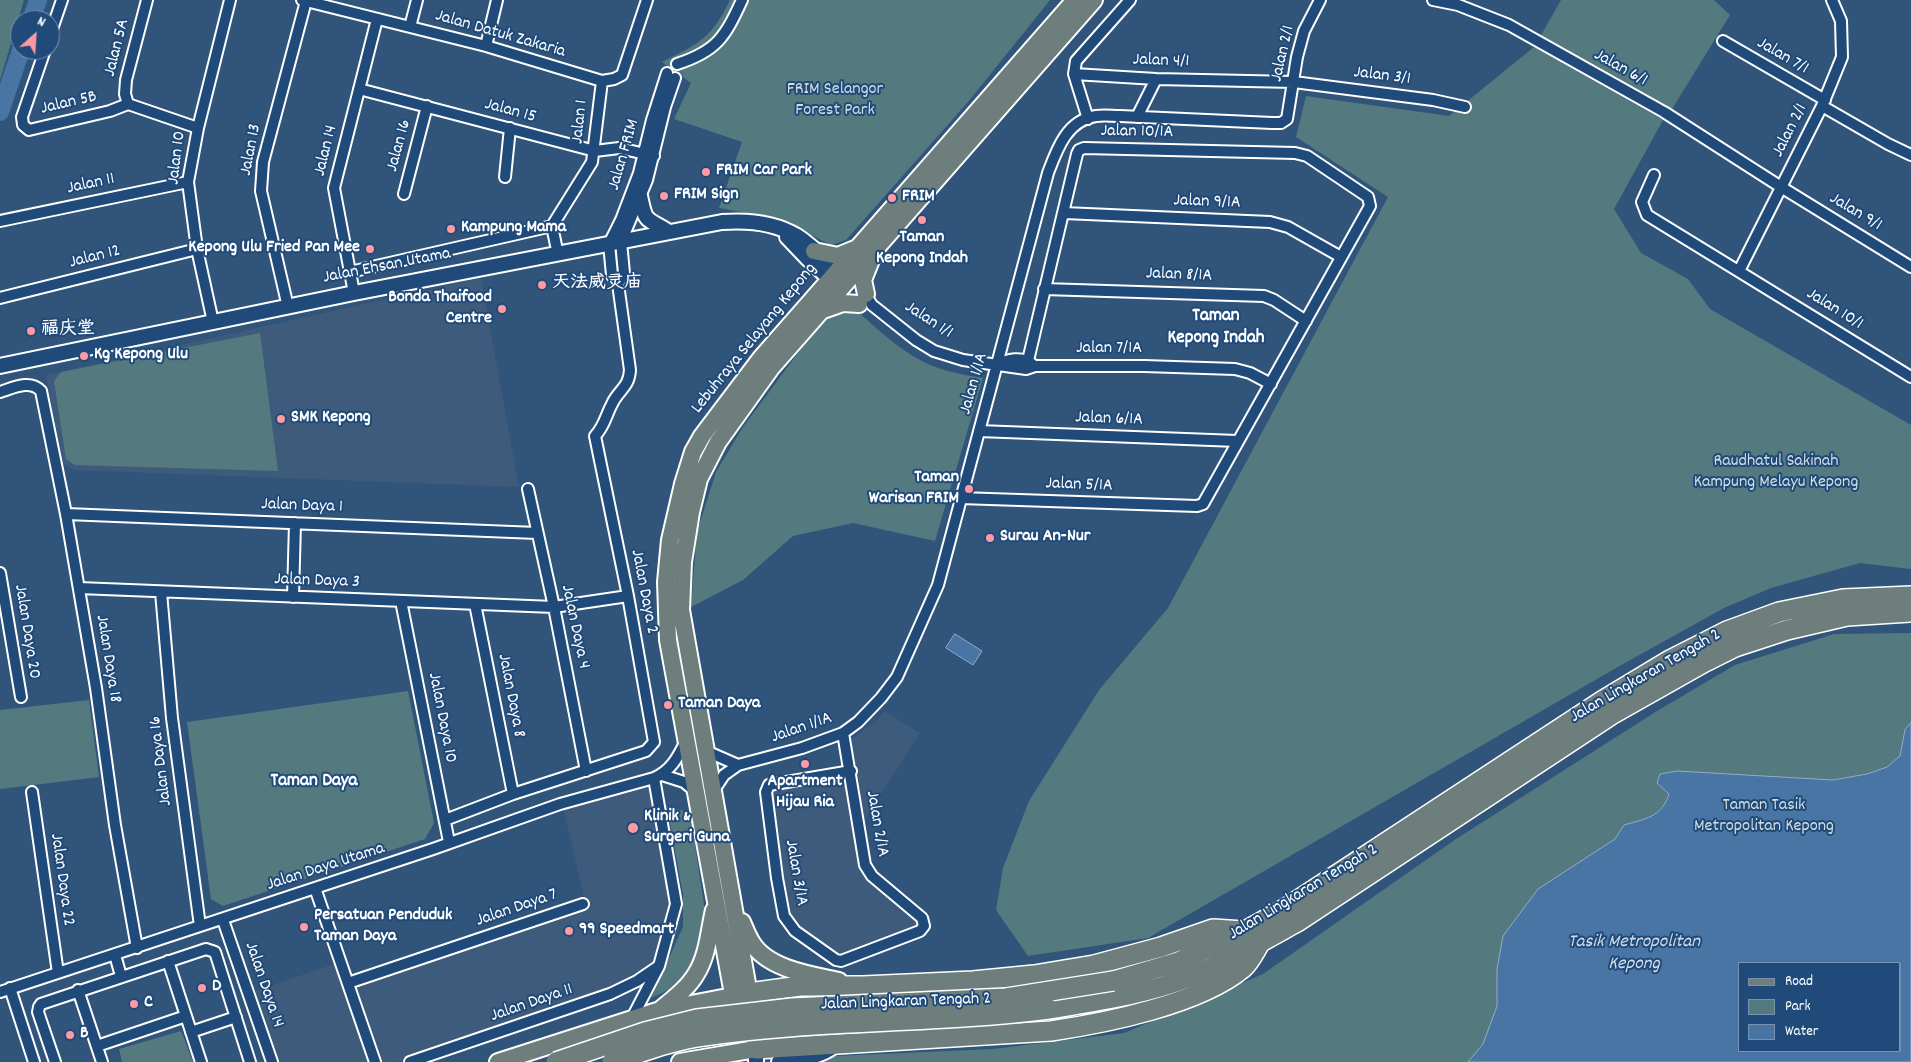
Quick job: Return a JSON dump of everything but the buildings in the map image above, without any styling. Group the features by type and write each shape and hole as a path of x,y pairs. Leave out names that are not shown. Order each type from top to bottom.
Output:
{"highway":[{"name":"Jalan Lingkaran Tengah 2","path":"612,1062 650,1049 702,1036 792,1026 1009,1014 1114,989 1245,931 1286,908 1602,701 1670,660 1727,631 1779,612 1843,599 1911,596"},
{"name":"Jalan Lingkaran Tengah 2","path":"556,1062 645,1032 698,1019 792,1008 1006,998 1114,989 1155,988 1186,978 1260,943 1297,922 1611,715 1703,663 1736,647 1786,630 1847,616 1911,612"},
{"path":"741,994 800,986 863,986 973,981 1034,975 1094,965 1161,947 1213,929 1245,931"},
{"path":"750,1056 813,1045 1088,1026 1180,1001 1224,981 1245,967 1260,943"},
{"path":"800,986 788,996 782,1013 782,1020 787,1030 794,1037 813,1045"}],"main road":[{"name":"Lebuhraya Selayang Kepong","path":"750,1056 706,791 706,751 681,610 683,562 691,512 700,479 718,442 771,368 820,312 857,249 1075,0"},
{"name":"Lebuhraya Selayang Kepong","path":"706,791 687,739 668,640 666,610 667,561 673,524 693,452 702,436 760,358 839,279 876,249 1094,0"},
{"path":"814,251 838,256 857,249"},
{"path":"820,312 842,303 866,301 863,287 864,274 876,249"},
{"path":"723,899 752,944 761,954 787,968 802,973 863,986"},
{"path":"667,1009 696,974 723,899"},
{"path":"498,1062 632,1018 741,994"},
{"path":"667,1009 698,1017 706,1024 710,1033 708,1043 678,1062"},
{"path":"678,1062 750,1056"}],"street":[{"name":"Jalan 5A","path":"128,104 124,94 126,80 147,0"},
{"name":"Jalan 10","path":"213,322 197,249 188,182 198,128 230,0"},
{"name":"Jalan Datuk Zakaria","path":"304,0 486,46 602,81"},
{"name":"Jalan 13","path":"288,307 261,192 264,162 304,0"},
{"path":"410,27 417,0"},
{"path":"486,46 497,0"},
{"name":"Jalan 1","path":"552,226 592,162 595,151 602,81 614,79 622,75 647,0"},
{"path":"680,66 702,55 717,42 725,32 742,0"},
{"path":"1130,0 1076,61 1074,74 1088,118 1096,116 1137,117 1156,79"},
{"name":"Jalan 2/1","path":"1137,117 1280,123 1287,118 1297,57 1304,31 1319,0"},
{"name":"Jalan 6/1","path":"1433,0 1458,5 1508,25 1664,112 1781,187"},
{"name":"Jalan 2/1","path":"1739,271 1824,103 1842,57 1841,20 1832,0"},
{"name":"Jalan 14","path":"354,293 334,188 377,19"},
{"name":"Jalan 7/1","path":"1724,41 1888,144 1911,155"},
{"name":"Jalan 5B","path":"42,60 22,117 23,125 29,130 110,111 128,104"},
{"name":"Jalan 4/1","path":"1074,74 1156,79 1294,82"},
{"name":"Jalan FRIM","path":"615,243 639,173 649,155 665,107 671,75"},
{"name":"Jalan 3/1","path":"1294,82 1433,100 1465,107"},
{"name":"Jalan 15","path":"359,89 595,151 619,148 649,155"},
{"path":"128,104 198,128"},
{"name":"Jalan 16","path":"404,194 427,106"},
{"name":"Jalan 1/1A","path":"706,791 738,765 802,748 843,733 858,722 881,698 897,677 938,584 960,498 998,365 1042,194 1054,157 1066,134 1088,118"},
{"path":"504,176 510,128"},
{"name":"Jalan 10/1A","path":"1030,365 1044,289 1077,154 1079,150 1084,148 1295,152 1307,156 1368,197 1370,206 1341,258"},
{"name":"Jalan FRIM","path":"615,243 647,180 649,155"},
{"path":"1654,175 1642,202 1647,215 1739,271"},
{"name":"Jalan 11","path":"0,221 188,182"},
{"name":"Jalan 9/1","path":"1781,187 1911,267"},
{"path":"640,196 646,219 669,232"},
{"name":"Jalan 9/1A","path":"1064,213 1270,222 1288,227 1341,258"},
{"name":"Jalan Ehsan Utama","path":"0,366 354,293 722,222 764,223 797,236 814,251 839,279"},
{"path":"350,272 552,226 558,254"},
{"path":"782,230 790,242 839,279"},
{"name":"Jalan Daya 2","path":"586,771 646,751 654,742 628,596 595,436 604,426 612,402 630,380 618,284 612,275 615,243"},
{"name":"Jalan 12","path":"0,298 197,249"},
{"path":"1237,441 1341,258"},
{"name":"Jalan 10/1","path":"1739,271 1911,377"},
{"name":"Jalan 1/1","path":"839,279 916,340 934,350 954,358 998,365"},
{"name":"Jalan 8/1A","path":"1044,289 1264,296 1274,300 1306,321"},
{"name":"Jalan 7/1A","path":"998,365 1006,359 1030,365 1235,369 1250,373 1271,384"},
{"name":"Jalan Daya 18","path":"0,392 29,384 37,386 41,391 79,588 96,688 115,825 137,948"},
{"name":"Jalan 6/1A","path":"979,431 1237,441"},
{"name":"Jalan 5/1A","path":"960,498 1197,506 1203,504 1207,498 1237,441"},
{"name":"Jalan Daya 4","path":"528,489 554,607 586,771"},
{"name":"Jalan Daya 1","path":"66,514 537,533"},
{"path":"293,597 295,523"},
{"name":"Jalan Daya 20","path":"0,573 20,696"},
{"name":"Jalan Daya 3","path":"79,588 554,607 628,596"},
{"name":"Jalan Daya 16","path":"161,592 172,718 200,926"},
{"name":"Jalan Daya 10","path":"401,601 450,842"},
{"name":"Jalan Daya 8","path":"475,604 513,794"},
{"name":"Jalan 2/1A","path":"843,733 851,770 865,865 872,876 922,918 924,926"},
{"path":"658,776 676,761 687,739"},
{"path":"706,751 738,765"},
{"name":"Jalan 3/1A","path":"851,770 769,785 767,788 777,878 784,916 801,935 836,960 841,961 920,931 924,926"},
{"path":"445,820 513,794 586,771"},
{"path":"658,776 684,782 706,791"},
{"path":"632,1018 660,966 676,904 658,776"},
{"name":"Jalan Daya Utama","path":"0,992 223,920 560,804 658,776"},
{"name":"Jalan Daya 22","path":"32,792 58,973"},
{"path":"315,888 375,1062"},
{"name":"Jalan Daya 7","path":"348,984 583,904"},
{"name":"Jalan Daya 14","path":"223,920 272,1062"},
{"path":"55,1062 38,1012 38,1007 41,1004 206,948 215,952 250,1062"},
{"path":"115,955 121,976"},
{"path":"168,961 200,1062"},
{"name":"Jalan Daya 11","path":"410,1062 610,994 637,981 660,966"},
{"path":"10,988 34,1062"},
{"path":"78,990 101,1062"},
{"path":"97,1046 186,1016"},
{"path":"191,1032 236,1017"},
{"path":"779,1062 813,1057 826,1052 838,1043"}],"shaded area":[{"name":"SMK Kepong","path":"481,278 519,487 73,470 63,463 46,375"},
{"path":"884,711 920,733 865,819 848,742 876,721"},
{"path":"848,775 862,868 919,920 920,924 918,927 838,957 798,929 787,913 769,789"},
{"path":"651,783 673,903 656,963 611,989 398,1062 276,1062 252,992 337,963 346,989 586,907 563,807"}],"green space":[{"path":"0,0 24,0 21,10 10,10 10,47 0,80"},
{"name":"FRIM Selangor Forest Park","path":"730,0 1050,0 968,102 846,240 831,245 780,219 719,208 742,142 674,119 691,83 662,62 686,50 710,32"},
{"path":"1561,0 1714,0 1730,15 1672,109 1540,37"},
{"name":"Raudhatul Sakinah Kampung Melayu Kepong","path":"1534,47 1663,120 1614,209 1641,253 1688,279 1710,309 1911,425 1911,569 1860,563 1771,588 1724,608 1623,664 1148,938 1028,956 996,910 1003,868 1029,801 1099,690 1168,608 1388,197 1296,137 1306,96 1449,116"},
{"path":"857,311 899,347 922,361 948,371 983,378 935,541 853,523 793,536 743,580 691,607 697,532 716,472 743,427 824,318"},
{"path":"260,333 278,471 75,465 66,459 54,381 61,372"},
{"name":"Taman Tasik Metropolitan Kepong","path":"1911,633 1911,1062 819,1062 835,1056 993,1049 1124,1033 1263,974 1456,839 1657,711 1735,665 1834,634"},
{"path":"408,691 434,823 425,839 223,906 211,899 187,722"},
{"path":"89,700 99,777 0,789 0,710"},
{"path":"667,807 690,812 706,918 696,960 677,986 651,998 683,927 683,894"},
{"path":"181,1031 193,1062 122,1062 119,1049"}],"water":[{"path":"955,634 982,651 973,665 946,648"},
{"name":"Tasik Metropolitan Kepong","path":"1911,723 1911,1062 1468,1062 1483,1044 1497,1006 1497,969 1503,936 1538,889 1615,839 1624,825 1652,816 1662,808 1669,794 1657,783 1660,774 1677,771 1833,780 1867,774 1887,767 1900,756 1905,730"}],"waterway":[{"path":"34,10 38,0"},
{"path":"0,112 18,60"}],"tunnel":[{"path":"675,78 684,69"}],"place":[{"name":"FRIM Car Park","path":"706,172"},
{"name":"FRIM Sign","path":"664,196"},
{"name":"FRIM","path":"892,198"},
{"name":"Taman Kepong Indah","path":"922,220"},
{"name":"Kampung Mama","path":"451,229"},
{"name":"Kepong Ulu Fried Pan Mee","path":"370,249"},
{"name":"天法威灵庙","path":"542,285"},
{"name":"Bonda Thaifood Centre","path":"502,309"},
{"name":"福庆堂","path":"31,331"},
{"name":"Kg Kepong Ulu","path":"84,356"},
{"name":"SMK Kepong","path":"281,419"},
{"name":"Taman Warisan FRIM","path":"969,489"},
{"name":"Surau An-Nur","path":"990,538"},
{"name":"Taman Daya","path":"668,705"},
{"name":"Apartment Hijau Ria","path":"805,764"},
{"name":"Klinik & Surgeri Guna","path":"633,828"},
{"name":"Persatuan Penduduk Taman Daya","path":"304,927"},
{"name":"99 Speedmart","path":"569,931"},
{"name":"D","path":"202,988"},
{"name":"C","path":"134,1004"},
{"name":"B","path":"70,1035"}],"district":[{"name":"Taman Kepong Indah","path":"1216,328"},
{"name":"Taman Daya","path":"314,782"}]}
